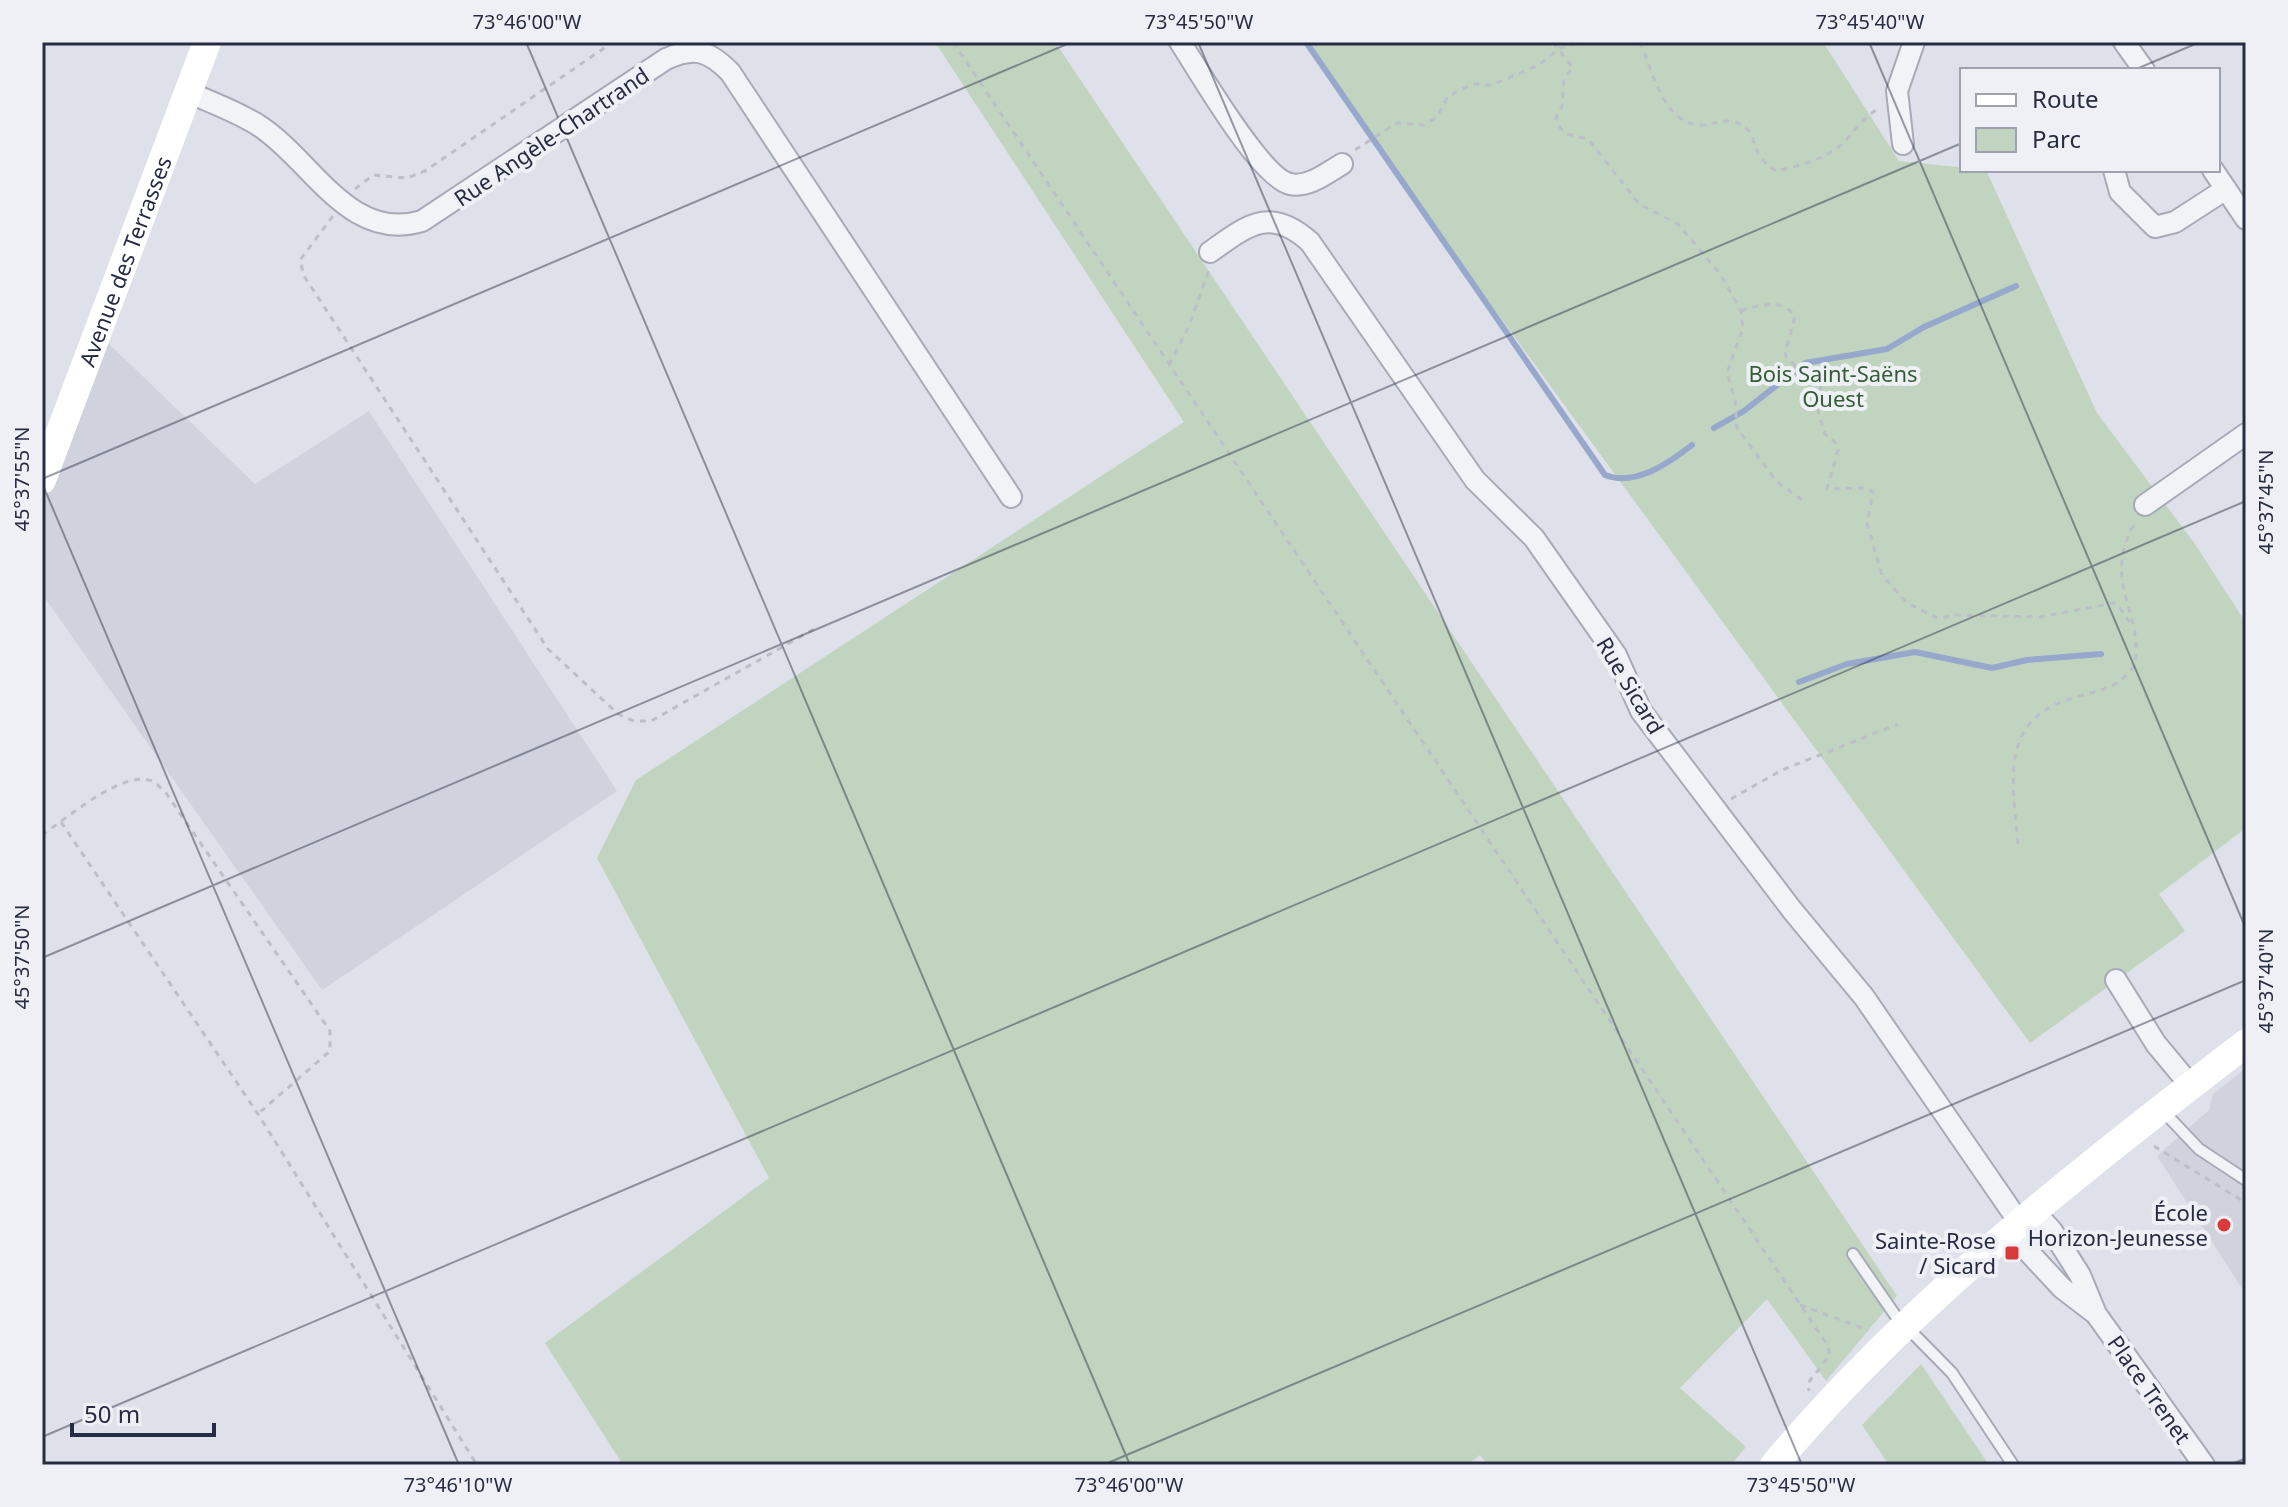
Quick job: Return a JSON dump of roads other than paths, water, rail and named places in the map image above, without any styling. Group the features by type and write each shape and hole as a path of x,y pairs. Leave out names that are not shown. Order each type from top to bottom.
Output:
{"street":[{"name":"Avenue des Terrasses","path":"42,480 207,42"},
{"path":"1180,42 1260,162 1288,184 1307,184 1342,164"},
{"path":"1903,144 1897,91 1914,42"},
{"path":"2124,42 2143,68"},
{"name":"Rue Angèle-Chartrand","path":"188,92 259,126 342,203 381,225 402,227 422,221 666,59 687,50 699,50 717,58 730,72 1011,497"},
{"path":"2115,172 2120,192 2155,227 2175,222 2226,189"},
{"path":"2214,172 2246,219"},
{"name":"Rue Sicard","path":"1210,252 1242,229 1269,220 1292,226 1310,242 1475,480 1534,538 1616,655 1641,711 1864,997 2021,1221"},
{"path":"2145,505 2246,434"},
{"path":"2116,980 2156,1044 2191,1086"},
{"path":"1774,1465 1830,1399 1904,1324 2021,1221 2246,1043"},
{"name":"Place Trenet","path":"2021,1221 2062,1288 2096,1314"},
{"name":"Place Trenet","path":"2021,1221 2056,1237 2080,1275 2096,1314 2204,1465"}],"lane":[{"path":"2161,1109 2199,1149 2246,1180"},
{"path":"1853,1254 1904,1324 1943,1361 2013,1465"}],"waterway":[{"path":"1306,42 1605,475 1616,478 1640,476 1662,466 1692,445"},
{"path":"1714,428 1744,411 1805,363 1887,349 1924,327 2016,286"},
{"path":"1799,682 1847,664 1915,652 1992,668 2027,660 2101,654"}],"place":[{"name":"École Horizon-Jeunesse","path":"2224,1225"},
{"name":"Sainte-Rose / Sicard","path":"2012,1253"}],"park label":[{"name":"Bois Saint-Saëns Ouest","path":"1833,386"}]}
